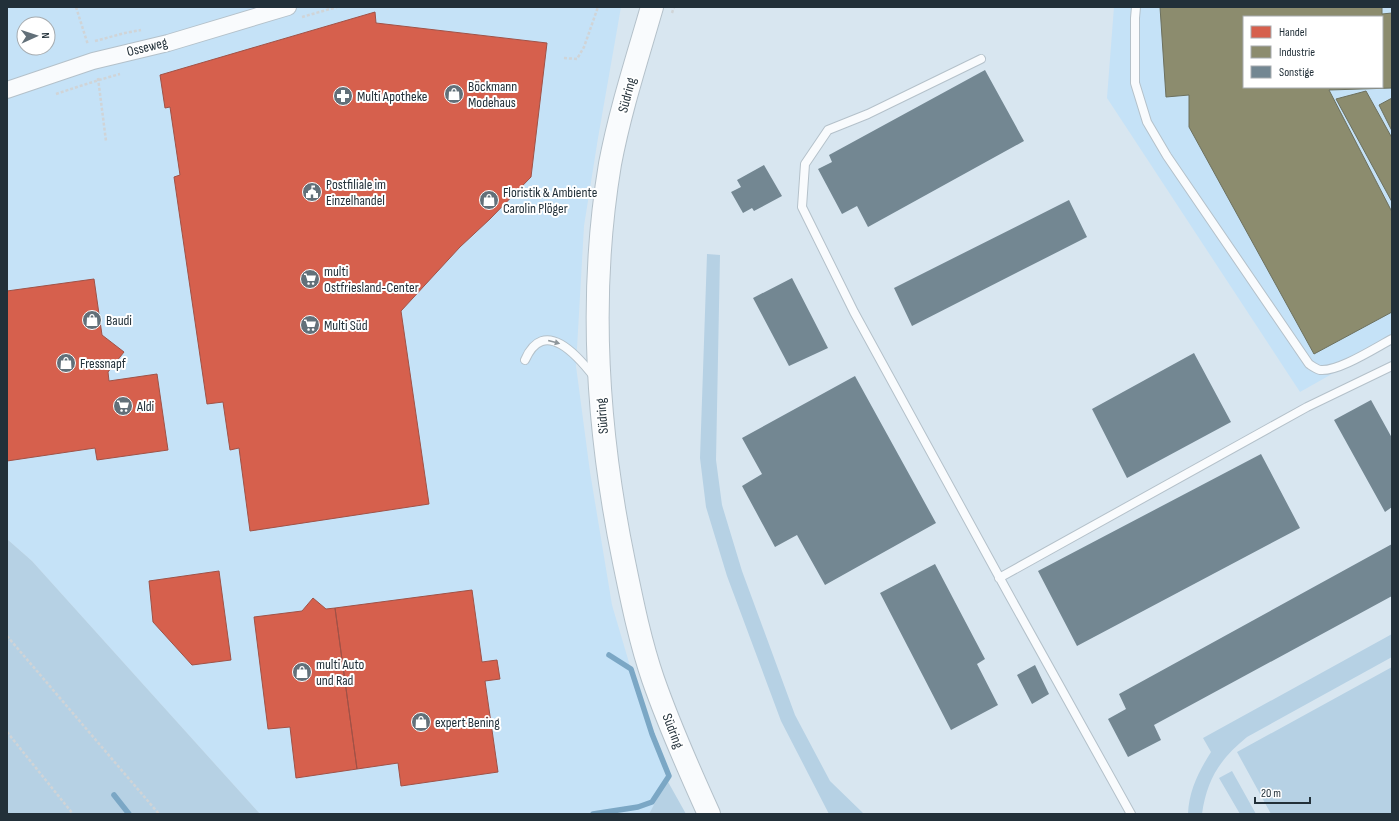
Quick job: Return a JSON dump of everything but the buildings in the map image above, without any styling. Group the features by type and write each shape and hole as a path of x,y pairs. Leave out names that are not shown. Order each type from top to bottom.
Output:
{"main road":[{"name":"Südring","path":"652,7 628,90 611,163 601,238 597,303 599,384 606,459 617,532 632,602 653,678 681,751 709,814"}],"street":[{"name":"Osseweg","path":"7,90 93,61 168,43 288,7"}],"lane":[{"path":"1136,7 1135,83 1147,122 1167,156 1308,364 1318,370 1329,369 1353,360 1392,338"},
{"path":"981,59 868,114 828,130 805,164 802,207 854,312 999,578 1131,814"},
{"path":"525,360 535,345 542,340 550,340 561,344 570,350 583,363 599,384"},
{"path":"999,578 1307,407 1392,366"}],"path":[{"path":"564,58 577,59 584,47 598,7"},
{"path":"670,20 674,7"},
{"path":"7,636 159,814"},
{"path":"7,732 73,814"}],"shaded area":[{"path":"7,7 621,7 584,226 576,366 590,472 612,605 638,693 667,780 649,814 260,814 32,561 7,539"},
{"path":"1114,7 1392,7 1392,340 1300,392 1107,98"},
{"path":"707,254 720,255 716,460 722,505 742,571 795,715 830,781 864,814 829,814 781,721 727,576 706,507 700,458"},
{"path":"7,539 32,561 260,814 7,814"},
{"path":"1392,634 1392,657 1247,737 1229,753 1216,771 1207,790 1202,814 1188,814 1190,797 1195,781 1211,752 1203,738"},
{"path":"1392,667 1392,814 1271,814 1237,752"},
{"path":"1232,771 1256,814 1240,814 1219,778"},
{"path":"667,780 686,814 649,814"}],"waterway":[{"path":"593,814 638,807 652,802 669,776 652,734 631,669 609,655"},
{"path":"114,795 129,814"}],"place":[{"name":"Böckmann Modehaus","path":"454,94"},
{"name":"Multi Apotheke","path":"343,96"},
{"name":"Postfiliale im Einzelhandel","path":"312,192"},
{"name":"Floristik & Ambiente Carolin Plöger","path":"489,200"},
{"name":"multi Ostfriesland-Center","path":"310,279"},
{"name":"Baudi","path":"92,320"},
{"name":"Multi Süd","path":"310,325"},
{"name":"Fressnapf","path":"66,363"},
{"name":"Aldi","path":"123,406"},
{"name":"multi Auto und Rad","path":"302,672"},
{"name":"expert Bening","path":"421,722"}]}
